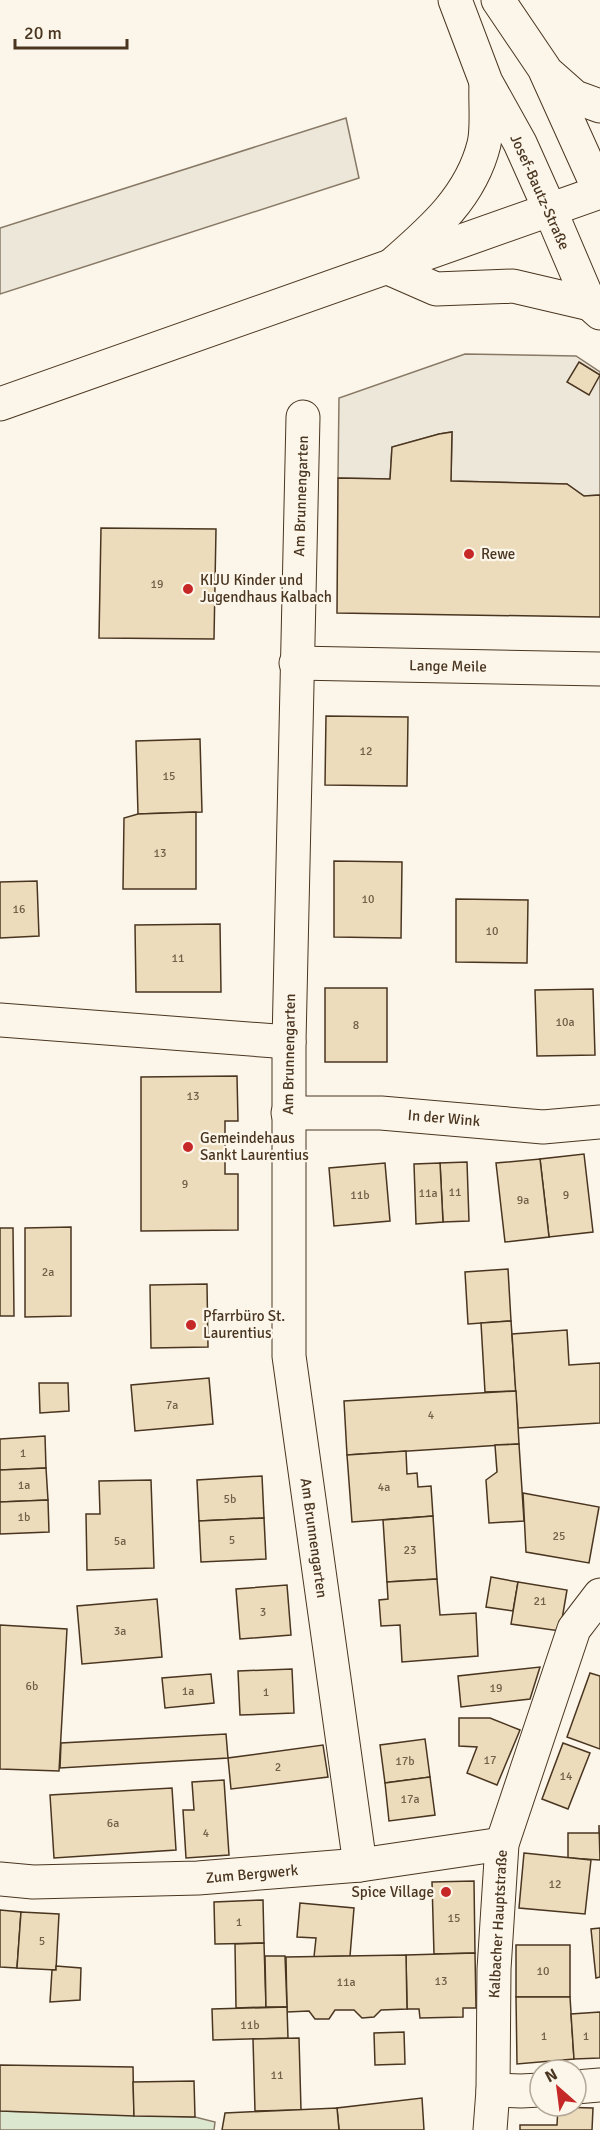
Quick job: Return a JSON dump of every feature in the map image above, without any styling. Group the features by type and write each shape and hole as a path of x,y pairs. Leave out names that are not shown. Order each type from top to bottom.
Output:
{"street":[{"name":"Josef-Bautz-Straße","path":"455,0 486,82 520,143 595,309"},
{"path":"0,404 600,192 544,68 498,0"},
{"path":"544,68 575,97 600,106"},
{"name":"Josef-Bautz-Straße","path":"486,82 484,144 467,186 435,227 388,268 436,289 513,285 595,309"},
{"name":"Am Brunnengarten","path":"303,417 289,1042 289,1356 360,1865"},
{"name":"Lange Meile","path":"296,663 600,669"},
{"path":"0,1020 289,1042"},
{"name":"In der Wink","path":"288,1113 381,1113 543,1127 600,1122"},
{"name":"Kalbacher Hauptstraße","path":"490,2130 493,2090 494,1969 502,1844 574,1629 600,1595"},
{"name":"Zum Bergwerk","path":"0,1879 33,1882 198,1878 360,1865 502,1844"},
{"path":"493,2090 528,2090"}],"green space":[{"path":"0,2111 195,2117 215,2122 214,2130 0,2130"}],"shaded area":[{"path":"346,118 359,178 0,294 0,228"},
{"path":"465,354 576,356 600,372 600,495 584,496 567,484 451,481 452,432 392,447 390,479 338,478 339,398"}],"building":[{"path":"579,362 600,375 589,395 567,382"},
{"name":"Rewe","path":"452,432 451,481 567,484 584,496 600,495 600,617 337,613 338,478 390,479 392,447"},
{"path":"101,528 216,529 214,639 99,638"},
{"path":"326,716 408,717 407,786 325,785"},
{"path":"200,739 202,812 138,814 136,741"},
{"path":"196,812 196,889 123,889 124,818 138,814"},
{"path":"334,861 402,862 401,938 334,937"},
{"path":"37,881 39,936 0,938 0,882"},
{"path":"456,899 528,900 527,963 456,962"},
{"path":"220,924 221,992 136,992 135,925"},
{"path":"325,988 387,988 387,1062 325,1062"},
{"path":"593,989 595,1055 537,1056 535,990"},
{"path":"237,1076 238,1121 225,1121 225,1174 238,1174 238,1230 141,1231 141,1077"},
{"path":"584,1154 593,1232 549,1237 540,1159"},
{"path":"540,1159 549,1237 505,1242 496,1163"},
{"path":"467,1162 469,1221 443,1222 440,1163"},
{"path":"385,1163 390,1221 334,1226 329,1168"},
{"path":"440,1163 443,1222 416,1224 414,1164"},
{"path":"71,1227 71,1316 25,1317 25,1228"},
{"path":"0,1228 13,1228 14,1316 0,1316"},
{"path":"508,1269 511,1321 468,1324 465,1272"},
{"path":"207,1284 208,1347 151,1348 150,1285"},
{"path":"511,1321 516,1391 485,1392 481,1323"},
{"path":"567,1330 569,1365 600,1363 600,1423 518,1428 512,1334"},
{"path":"209,1378 213,1424 135,1431 131,1385"},
{"path":"39,1383 68,1383 69,1411 40,1413"},
{"path":"516,1391 519,1444 347,1455 344,1401"},
{"path":"45,1436 46,1468 0,1470 0,1439"},
{"path":"519,1444 524,1521 489,1523 486,1480 497,1472 495,1445"},
{"path":"406,1451 407,1474 417,1473 418,1487 431,1486 433,1516 352,1522 347,1455"},
{"path":"46,1468 48,1500 0,1502 0,1470"},
{"path":"262,1476 264,1518 199,1521 197,1480"},
{"path":"151,1480 154,1568 87,1570 86,1514 100,1514 99,1481"},
{"path":"523,1493 599,1507 589,1563 526,1552"},
{"path":"48,1500 49,1532 0,1534 0,1502"},
{"path":"433,1516 437,1579 387,1582 383,1520"},
{"path":"264,1518 266,1559 201,1562 199,1521"},
{"path":"491,1577 518,1582 513,1611 486,1607"},
{"path":"437,1579 440,1615 476,1613 478,1656 402,1662 400,1625 381,1626 379,1600 388,1599 387,1582"},
{"path":"518,1582 567,1590 560,1631 511,1624"},
{"path":"287,1585 291,1635 240,1639 236,1589"},
{"path":"157,1599 162,1657 82,1664 77,1606"},
{"path":"0,1625 67,1629 59,1771 0,1769"},
{"path":"540,1667 530,1699 461,1707 458,1676"},
{"path":"292,1669 294,1713 240,1715 238,1671"},
{"path":"590,1673 600,1676 600,1749 567,1737"},
{"path":"211,1674 214,1703 165,1708 162,1678"},
{"path":"459,1718 490,1718 520,1730 497,1785 467,1773 477,1747 459,1746"},
{"path":"226,1734 228,1758 60,1768 61,1743"},
{"path":"425,1739 430,1777 385,1783 380,1745"},
{"path":"563,1743 590,1753 568,1809 542,1799"},
{"path":"323,1745 328,1777 231,1789 228,1758"},
{"path":"430,1777 435,1815 389,1821 385,1783"},
{"path":"224,1780 229,1855 186,1858 183,1810 194,1810 192,1782"},
{"path":"172,1788 176,1850 54,1858 50,1795"},
{"path":"599,1825 600,1860 568,1858 568,1833 599,1833"},
{"path":"524,1853 591,1860 585,1914 519,1908"},
{"path":"474,1881 475,1953 434,1954 432,1882"},
{"path":"263,1900 264,1943 215,1944 214,1902"},
{"path":"300,1903 354,1908 350,1956 314,1957 316,1938 297,1937"},
{"path":"0,1910 21,1912 17,1968 0,1967"},
{"path":"21,1912 59,1914 56,1970 17,1968"},
{"path":"600,1928 600,1977 596,1978 591,1929"},
{"path":"264,1943 266,2007 236,2008 235,1944"},
{"path":"516,1945 570,1945 570,1997 516,1997"},
{"path":"475,1953 476,2008 463,2008 463,2017 420,2018 419,2009 407,2009 406,1955"},
{"path":"406,1955 407,2009 381,2010 374,2017 362,2018 354,2010 335,2010 329,2019 315,2019 309,2011 287,2012 286,1957"},
{"path":"265,1956 285,1956 287,2007 266,2007"},
{"path":"56,1966 81,1968 80,2000 50,2002 52,1970 56,1970"},
{"path":"516,1997 570,1997 574,2058 528,2058 528,2063 517,2064"},
{"path":"287,2007 288,2038 213,2040 212,2009"},
{"path":"600,2012 600,2058 574,2058 571,2014"},
{"path":"404,2032 405,2064 375,2065 374,2033"},
{"path":"299,2038 301,2110 255,2111 253,2039"},
{"path":"0,2065 133,2067 134,2116 0,2111"},
{"path":"194,2081 195,2117 134,2116 133,2082"},
{"path":"422,2098 424,2130 339,2130 337,2108"},
{"path":"337,2108 339,2130 222,2130 225,2113"},
{"path":"588,2108 593,2108 592,2130 520,2130 520,2125 557,2125 557,2118 588,2118"}],"place":[{"name":"Rewe","path":"469,554"},
{"name":"KIJU Kinder und Jugendhaus Kalbach","path":"188,589"},
{"name":"Gemeindehaus Sankt Laurentius","path":"188,1147"},
{"name":"Pfarrbüro St. Laurentius","path":"191,1325"},
{"name":"Spice Village","path":"446,1892"}]}
